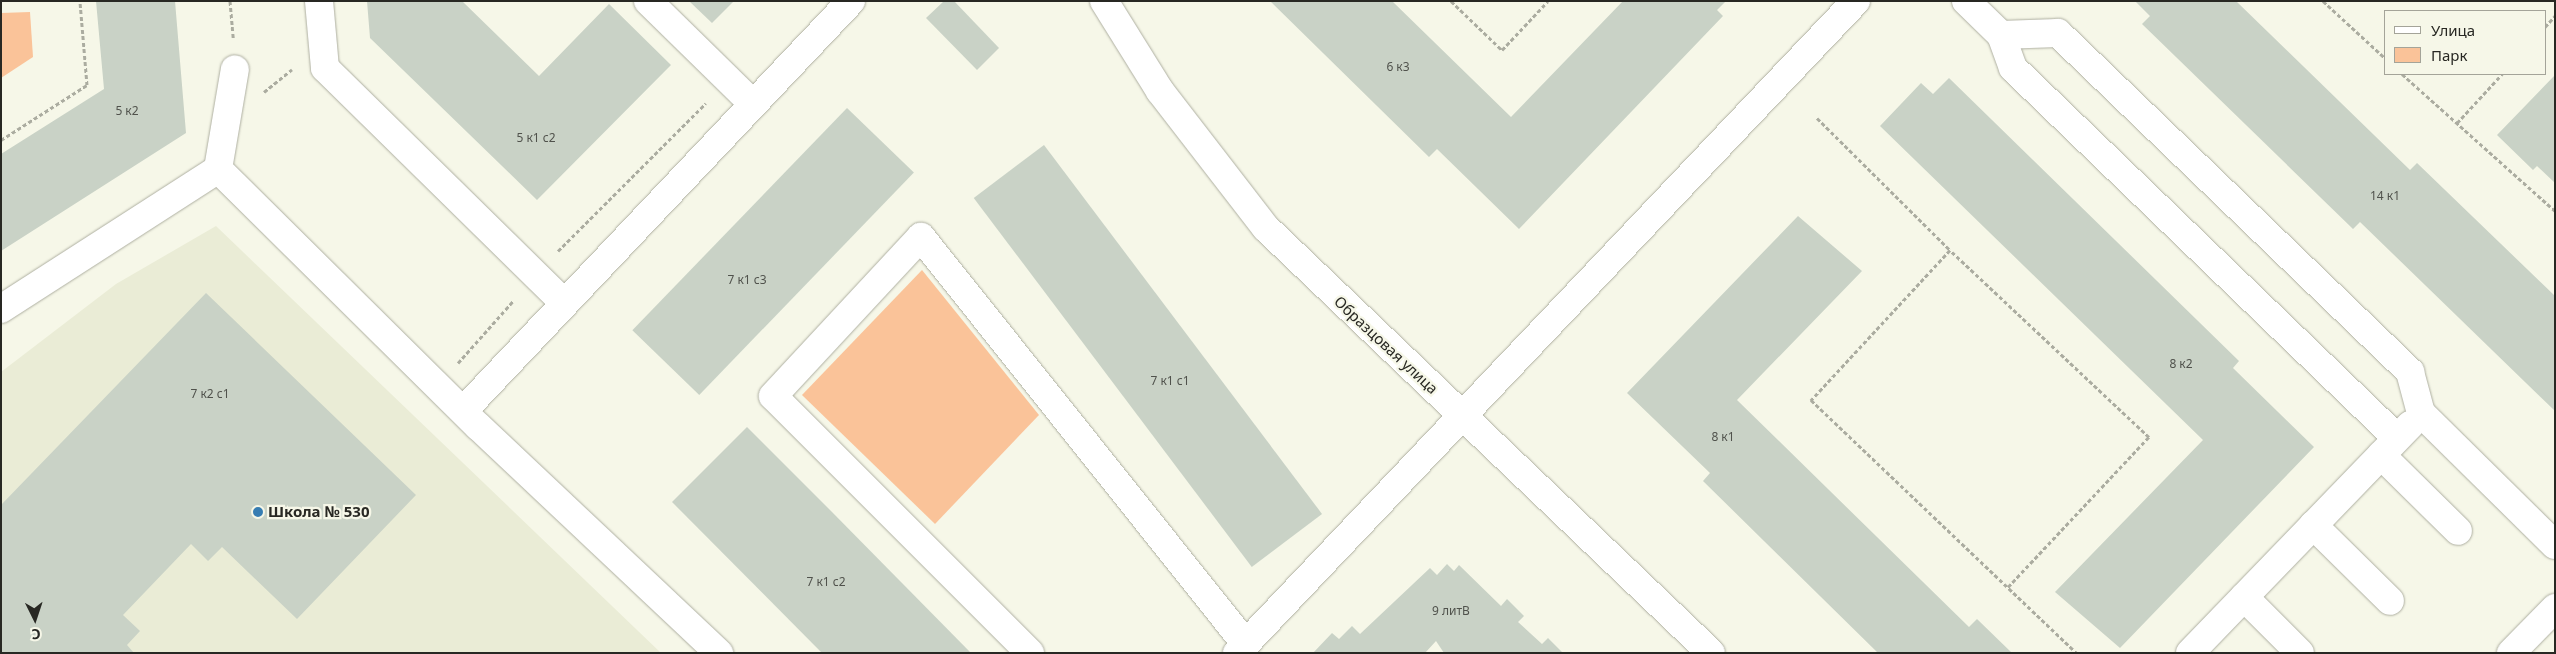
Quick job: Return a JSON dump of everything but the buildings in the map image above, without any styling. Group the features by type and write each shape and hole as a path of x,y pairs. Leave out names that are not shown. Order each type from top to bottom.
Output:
{"street":[{"path":"319,1 325,68 563,302"},
{"path":"648,1 754,104"},
{"path":"464,410 563,302 851,1"},
{"name":"Образцовая улица","path":"1104,1 1160,91 1266,228 1711,653"},
{"path":"1030,653 773,396 922,237 1241,648 1461,414 1856,1"},
{"path":"1966,1 2001,35 2014,68 2389,446 2458,531"},
{"path":"2001,35 2058,33 2410,372 2421,413 2555,545"},
{"path":"1,309 218,169 235,69"},
{"path":"218,169 438,385 719,653"},
{"path":"2190,653 2421,413"},
{"path":"2313,526 2390,601"},
{"path":"2244,597 2300,653"},
{"path":"2511,653 2555,608"}],"path":[{"path":"1,140 87,85 80,1"},
{"path":"1451,1 1502,50 1548,1"},
{"path":"2323,1 2384,57"},
{"path":"2546,26 2555,16"},
{"path":"226,121 323,51"},
{"path":"2403,75 2555,211"},
{"path":"2457,123 2501,75"},
{"path":"438,385 536,276 729,80"},
{"path":"1817,118 1950,250 2149,436 2008,587"},
{"path":"1950,250 1811,400 2077,653"}],"shaded area":[{"name":"Школа № 530","path":"216,226 661,653 1,653 1,372 116,284"}],"green space":[{"path":"30,12 33,57 1,78 1,13"},
{"path":"922,270 1039,415 935,524 802,395"}],"place":[{"name":"Школа № 530","path":"258,512"}]}
